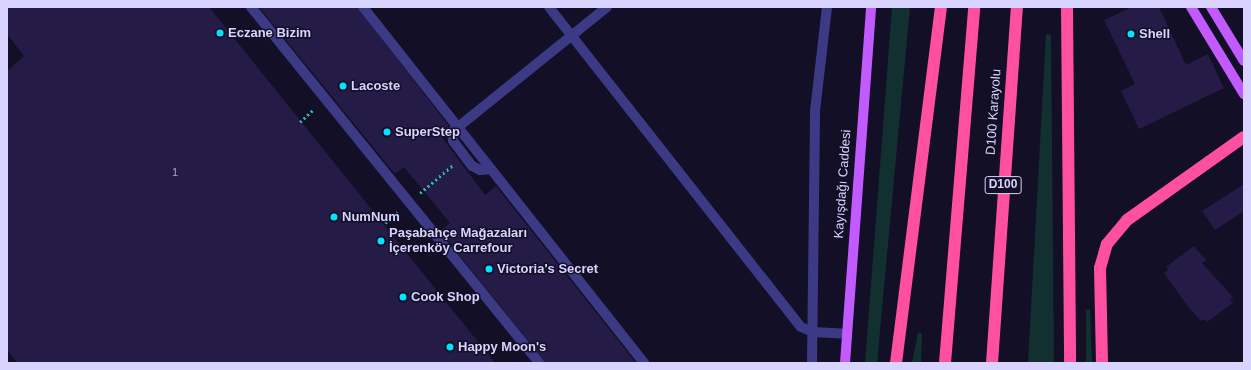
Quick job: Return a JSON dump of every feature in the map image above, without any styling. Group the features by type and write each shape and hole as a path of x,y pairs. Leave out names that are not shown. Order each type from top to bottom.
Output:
{"highway":[{"path":"896,363 941,7"},
{"path":"944,363 945,327 974,7"},
{"name":"D100 Karayolu","path":"992,363 1017,7"},
{"path":"1067,7 1070,363"},
{"path":"1102,363 1100,268 1107,244 1133,215 1244,137"},
{"path":"939,363 945,327"}],"main road":[{"name":"Kayışdağı Caddesi","path":"845,363 871,7"},
{"path":"1191,7 1244,94"},
{"path":"1211,7 1244,61"}],"street":[{"path":"251,7 538,363"},
{"path":"363,7 644,363"},
{"path":"549,7 570,37 694,188 801,327 813,332 846,334"},
{"path":"491,169 480,170 464,156 453,141 452,132 457,126 607,7"},
{"path":"812,363 815,111 827,7"}],"path":[{"path":"300,122 326,100"},
{"path":"409,203 464,156"}],"green space":[{"path":"892,7 910,7 877,363 865,363"},
{"path":"1046,34 1051,35 1054,363 1028,363"},
{"path":"1090,309 1092,363 1086,363 1086,310"},
{"path":"918,332 922,334 921,363 912,363"}],"building":[{"path":"7,7 209,7 495,363 18,363 7,350 7,71 24,56 7,34"},
{"path":"259,7 357,7 449,126 441,136 485,195 496,186 636,363 546,363 440,231 450,223 404,167 395,174"},
{"path":"1132,7 1159,7 1186,65 1208,54 1224,88 1139,129 1121,91 1135,84 1104,20"},
{"path":"1244,184 1244,211 1215,230 1202,211"},
{"path":"1194,246 1206,260 1202,263 1233,297 1230,299 1233,303 1207,322 1205,319 1201,321 1189,308 1164,273 1168,270 1166,267"}],"place":[{"name":"Eczane Bizim","path":"220,33"},
{"name":"Shell","path":"1131,34"},
{"name":"Lacoste","path":"343,86"},
{"name":"SuperStep","path":"387,132"},
{"name":"NumNum","path":"334,217"},
{"name":"Paşabahçe Mağazaları İçerenköy Carrefour","path":"381,241"},
{"name":"Victoria's Secret","path":"489,269"},
{"name":"Cook Shop","path":"403,297"},
{"name":"Happy Moon's","path":"450,347"}]}
